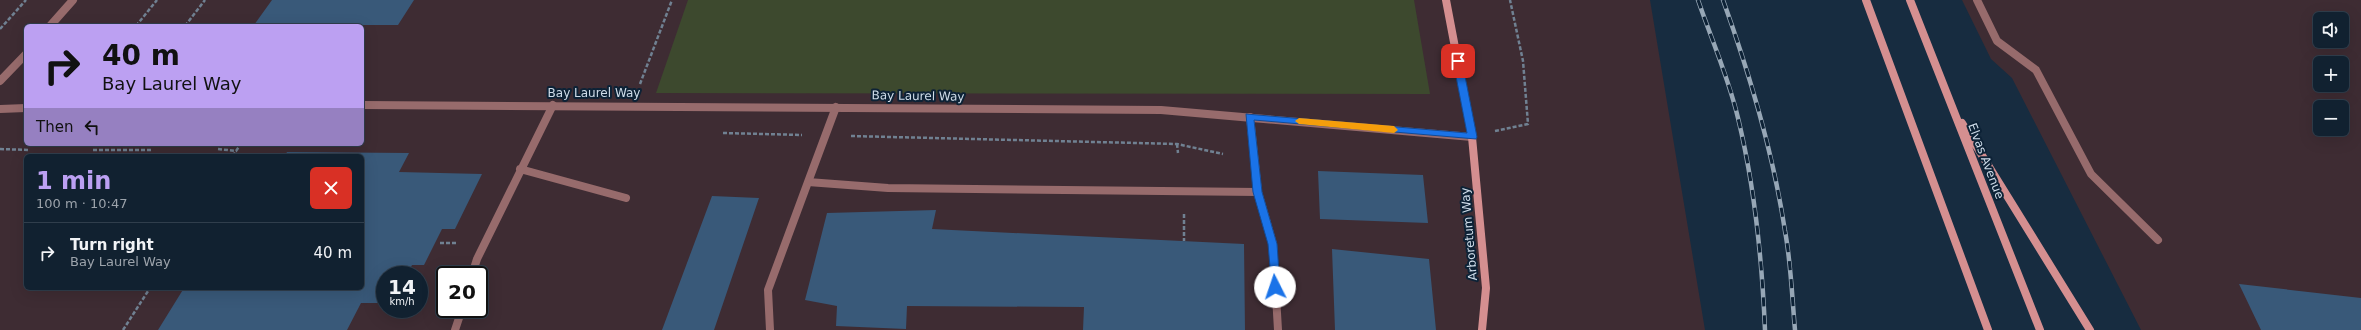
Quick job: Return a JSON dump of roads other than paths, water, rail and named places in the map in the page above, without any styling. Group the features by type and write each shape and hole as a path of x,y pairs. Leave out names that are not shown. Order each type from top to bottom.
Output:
{"main road":[{"name":"Arboretum Way","path":"1446,0 1472,137 1486,288 1482,330"},
{"path":"1866,0 1988,330"},
{"name":"Elvas Avenue","path":"1910,0 2040,330"},
{"path":"1951,105 2090,330"}],"street":[{"path":"52,24 73,0"},
{"path":"1977,0 1997,41 2036,70 2090,174 2158,240"},
{"path":"0,81 24,56"},
{"name":"Bay Laurel Way","path":"364,105 632,105 1161,110 1472,137"},
{"path":"475,266 477,258 520,169 553,105"},
{"path":"770,330 768,290 836,107"},
{"path":"0,109 24,108"},
{"path":"1250,117 1258,192 1272,244 1278,330"},
{"path":"520,169 626,198"},
{"path":"808,182 888,188 1258,192"},
{"path":"455,330 459,318"}],"railway":[{"path":"1698,0 1730,88 1744,144 1757,224 1765,330"},
{"path":"1723,0 1760,114 1774,172 1789,255 1795,330"}]}
